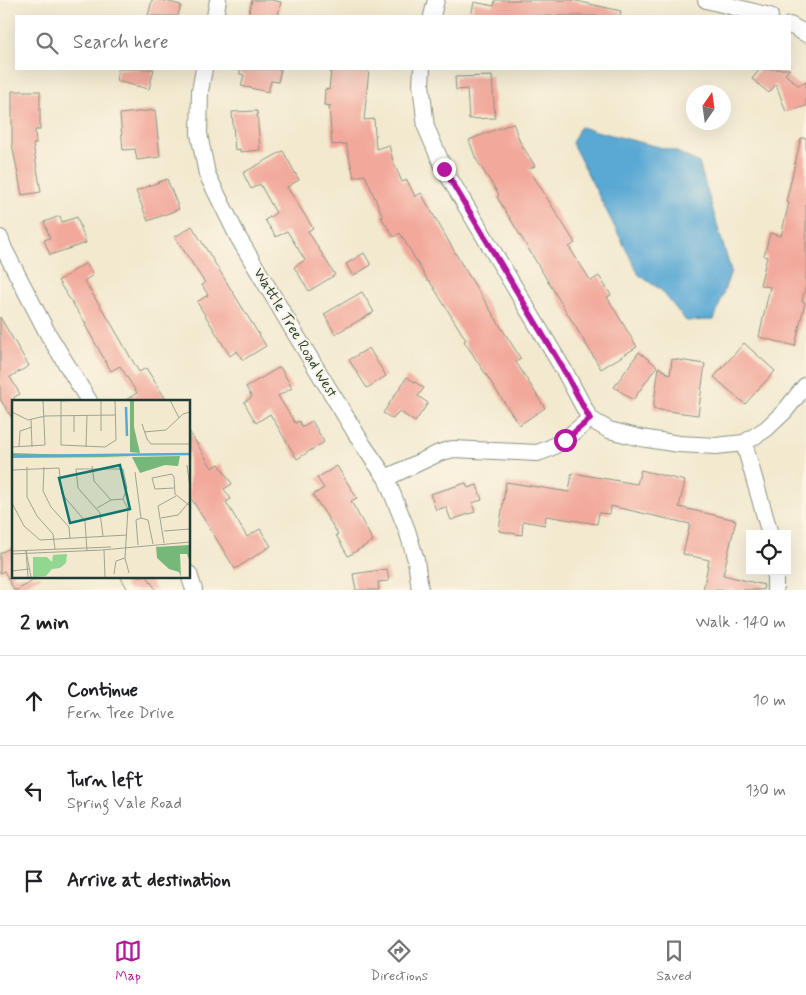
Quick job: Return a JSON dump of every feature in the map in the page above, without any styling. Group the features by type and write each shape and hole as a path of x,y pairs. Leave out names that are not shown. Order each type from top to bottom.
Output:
{"street":[{"path":"215,15 218,0"},
{"path":"432,15 436,0"},
{"path":"706,0 766,15"},
{"path":"791,26 806,34"},
{"name":"Wattle Tree Road West","path":"204,70 200,91 199,134 207,174 238,237 363,445 386,478 408,530 416,560 420,590"},
{"path":"422,70 421,84 426,127 444,169 565,372 590,419 609,430 641,438 679,444 716,446 744,443 772,424 806,385"},
{"path":"0,238 48,334 88,400"},
{"path":"386,478 438,452 454,449 537,453 550,450 590,419"},
{"path":"744,443 769,530"},
{"path":"775,575 775,590"},
{"path":"190,577 194,590"}],"water":[{"path":"580,127 675,151 699,163 731,271 714,320 686,321 661,290 639,275 572,143"}],"building":[{"path":"152,0 161,0 181,5 178,15 148,15"},
{"path":"252,0 281,2 278,15 248,15"},
{"path":"495,0 572,0 621,11 620,15 471,15 474,2 494,6"},
{"path":"118,70 154,70 149,89 116,81"},
{"path":"240,70 281,70 278,82 271,81 268,92 241,86 244,75 240,74"},
{"path":"331,70 369,70 364,120 374,119 376,149 389,145 393,161 402,182 407,180 415,197 421,193 461,263 521,359 516,362 545,408 519,425 464,341 466,340 400,233 394,237 381,217 383,217 365,175 354,177 346,144 332,145 329,106 331,106 324,105 325,89 329,90"},
{"path":"759,70 789,70 785,74 798,85 806,82 806,106 786,112 776,84 769,93 752,79"},
{"path":"492,76 495,118 469,119 467,89 456,90 455,77"},
{"path":"12,91 40,91 40,130 35,130 36,144 33,144 41,192 22,195 12,144"},
{"path":"155,110 160,157 137,160 135,149 123,150 120,114"},
{"path":"257,111 260,150 240,152 240,149 235,150 232,112"},
{"path":"513,123 520,142 535,166 529,169 575,243 569,247 591,281 599,276 611,295 607,297 637,347 601,369 497,197 499,195 476,159 469,140"},
{"path":"801,138 806,138 806,284 802,301 805,302 795,346 759,337 770,287 760,285 767,257 764,256 770,233 781,236 789,202 786,202"},
{"path":"283,151 299,180 287,187 313,228 308,231 335,275 309,291 294,267 305,260 287,231 276,237 265,220 276,213 260,184 251,189 243,173"},
{"path":"167,179 179,209 148,221 136,191"},
{"path":"60,216 62,222 77,217 86,243 50,255 44,240 50,238 44,222"},
{"path":"192,226 266,346 243,360 237,351 230,356 197,302 208,295 202,285 205,283 175,237"},
{"path":"364,253 371,265 353,276 346,264"},
{"path":"86,263 93,275 84,281 139,372 146,368 166,400 126,400 137,393 120,366 111,371 86,324 58,281"},
{"path":"362,292 374,312 335,334 324,314"},
{"path":"0,317 29,366 10,377 20,394 12,400 12,418 0,399"},
{"path":"744,343 775,371 745,404 714,377"},
{"path":"369,348 386,376 367,388 349,360"},
{"path":"639,352 657,366 633,400 614,387"},
{"path":"672,359 705,364 698,415 653,409 659,367 670,375"},
{"path":"280,367 292,388 278,396 295,423 299,421 302,427 312,421 324,442 297,459 270,414 256,423 244,402 252,397 246,387"},
{"path":"407,377 424,388 418,396 428,403 415,422 399,411 393,419 383,413"},
{"path":"190,433 212,468 219,464 232,484 224,489 231,499 226,502 247,537 260,529 271,546 235,569 190,497"},
{"path":"337,466 357,498 351,501 373,541 348,556 336,535 338,534 313,495 324,488 317,478"},
{"path":"641,470 685,481 679,507 736,520 723,575 764,585 763,590 703,590 709,560 683,554 690,524 611,506 610,514 599,513 597,524 546,516 545,525 523,521 522,535 499,531 506,482 569,492 572,473 637,484"},
{"path":"466,483 468,488 477,485 482,500 472,503 475,512 451,520 446,507 436,510 430,494"},
{"path":"12,547 12,578 38,578 14,590 4,571 0,573 0,553"},
{"path":"387,569 389,581 378,582 379,590 356,590 353,574"},
{"path":"121,578 148,578 156,590 128,590"}],"route":[{"path":"444,169 565,372 590,419 565,440"}]}
